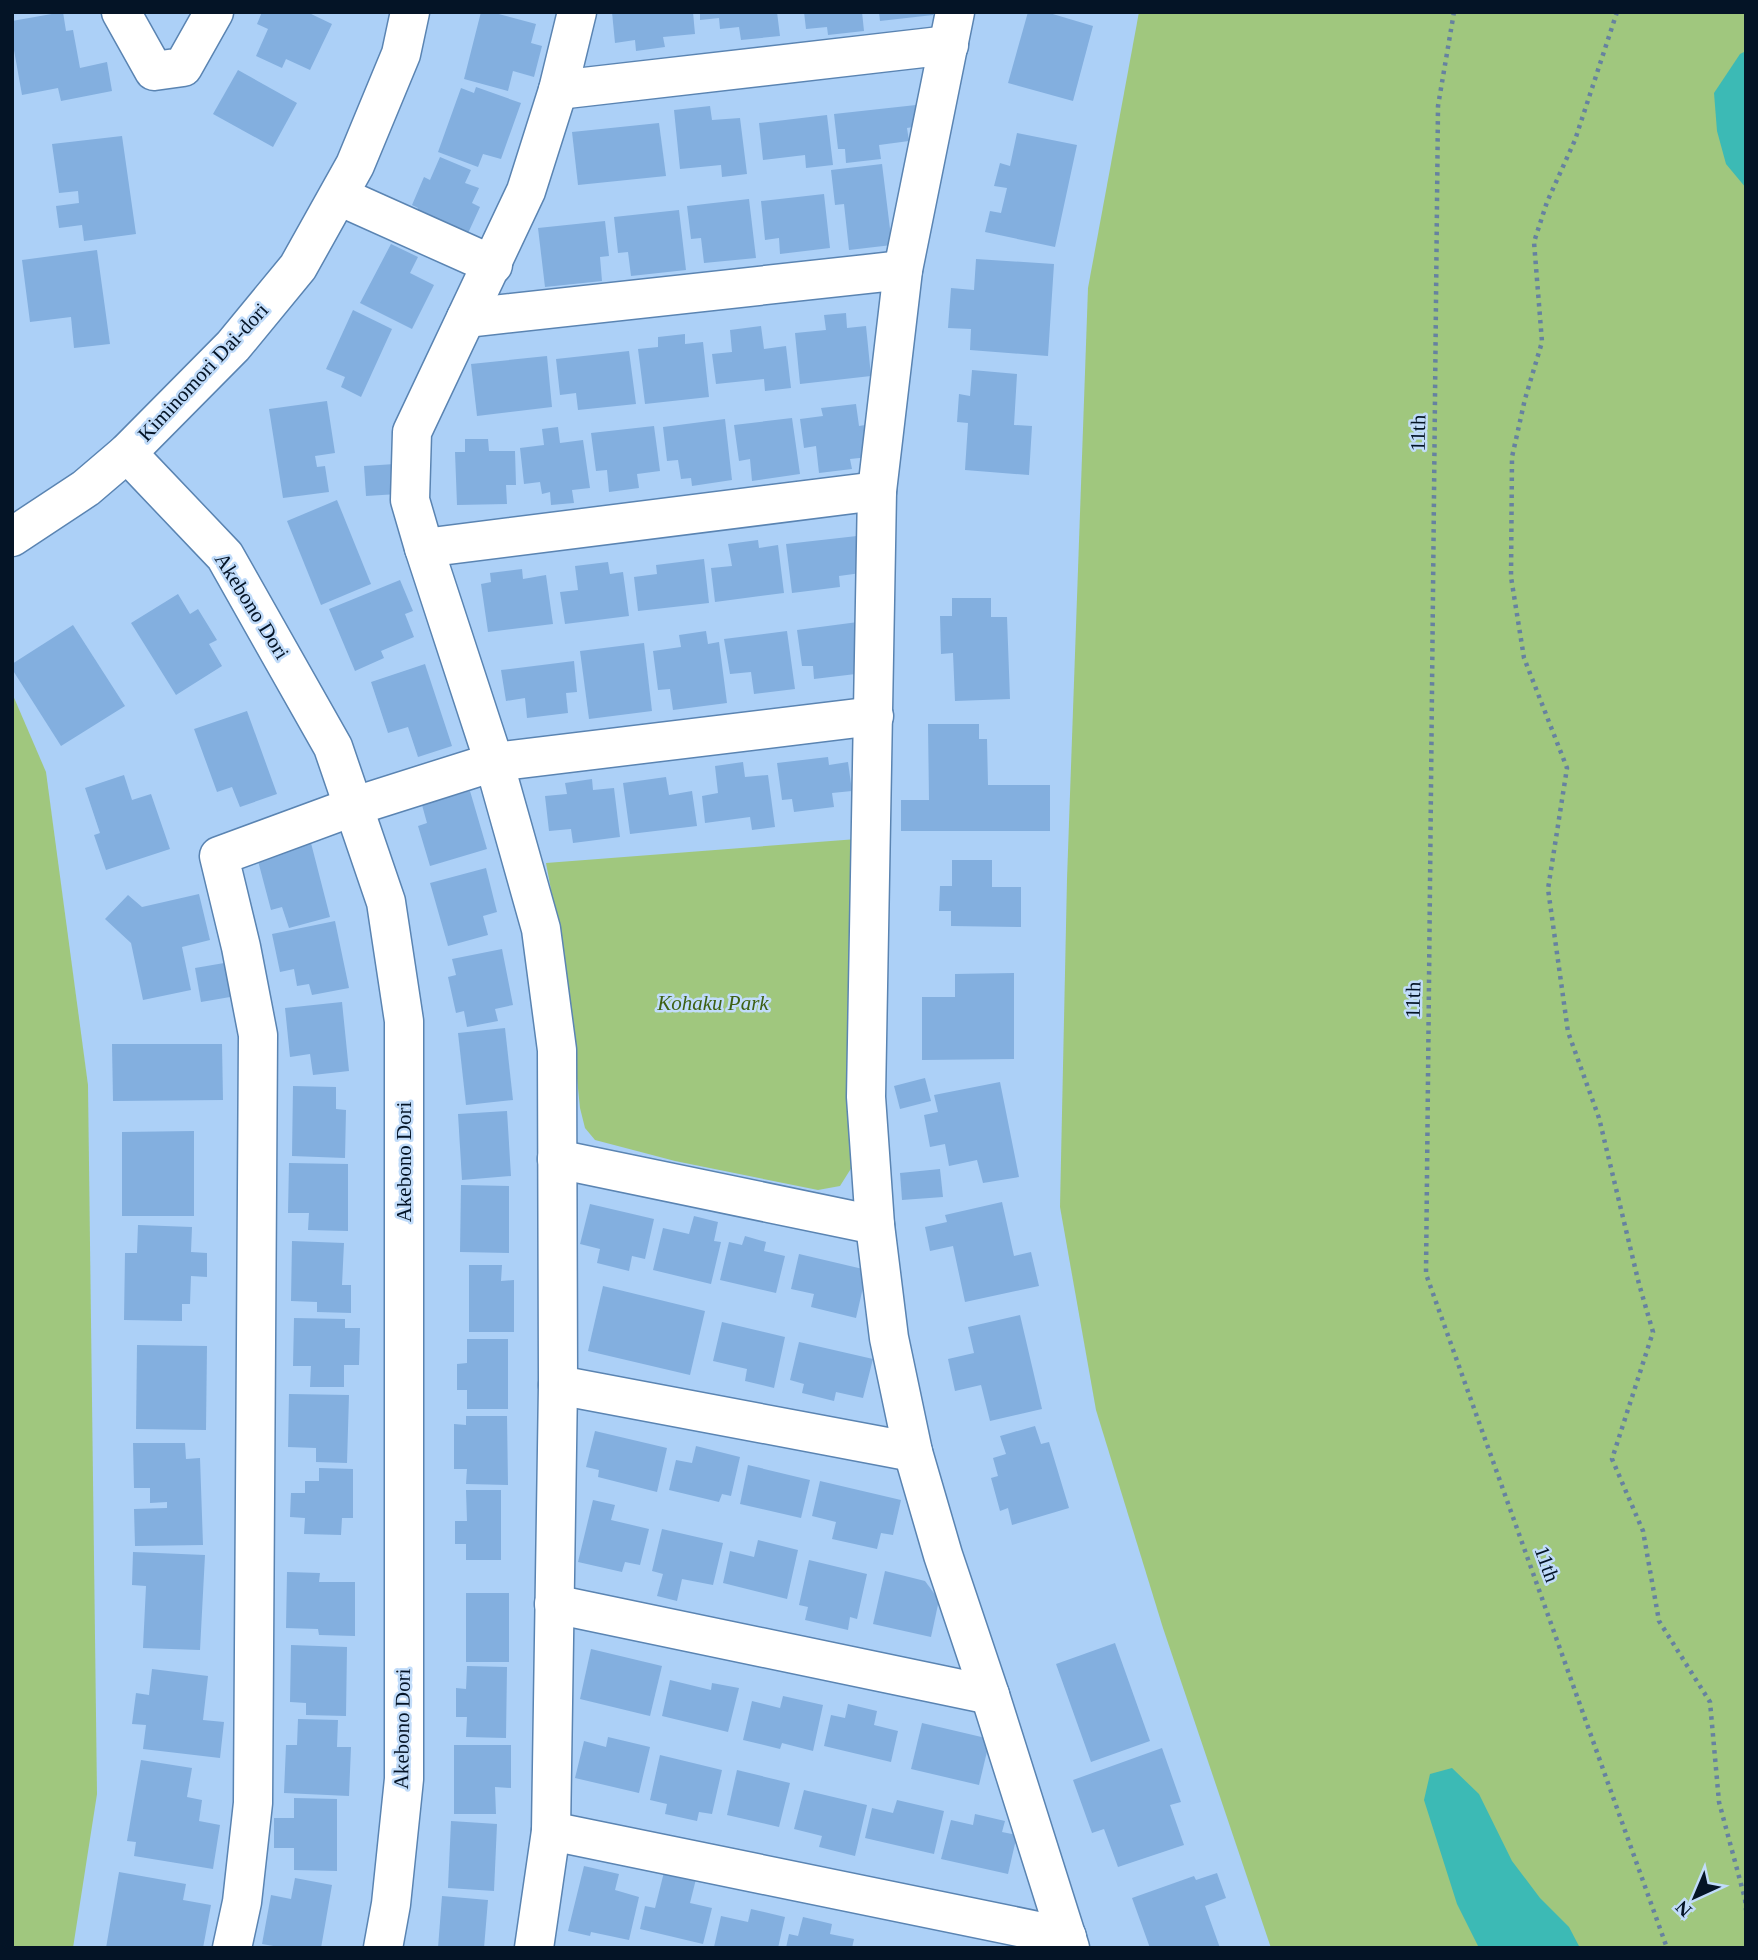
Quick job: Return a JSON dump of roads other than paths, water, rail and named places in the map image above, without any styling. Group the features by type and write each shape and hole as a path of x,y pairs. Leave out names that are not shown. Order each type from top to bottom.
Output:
{"street":[{"path":"121,12 154,71 183,66 214,12"},
{"name":"Kiminomori Dai-dori","path":"12,537 86,488 127,453 233,346 298,267 355,165 401,54 410,12"},
{"path":"534,1948 551,1831 558,1385 557,1050 541,929 494,762 410,500 412,432 526,191 558,90 577,12"},
{"path":"551,1831 1069,1942 943,1555 913,1452 890,1338 875,1225 866,1097 877,491 903,270 952,29 558,90"},
{"path":"339,196 493,265"},
{"path":"466,318 903,270"},
{"name":"Akebono Dori","path":"127,453 225,556 332,747 387,902 404,1021 404,1779 391,1904 383,1948"},
{"path":"424,548 877,491"},
{"path":"232,1948 242,1902 253,1803 258,1035 241,947 219,856 355,806 494,762 874,716"},
{"path":"557,1159 875,1225"},
{"path":"558,1385 913,1452"},
{"path":"554,1604 990,1695"}],"park label":[{"name":"Kohaku Park","path":"713,1003"}]}
